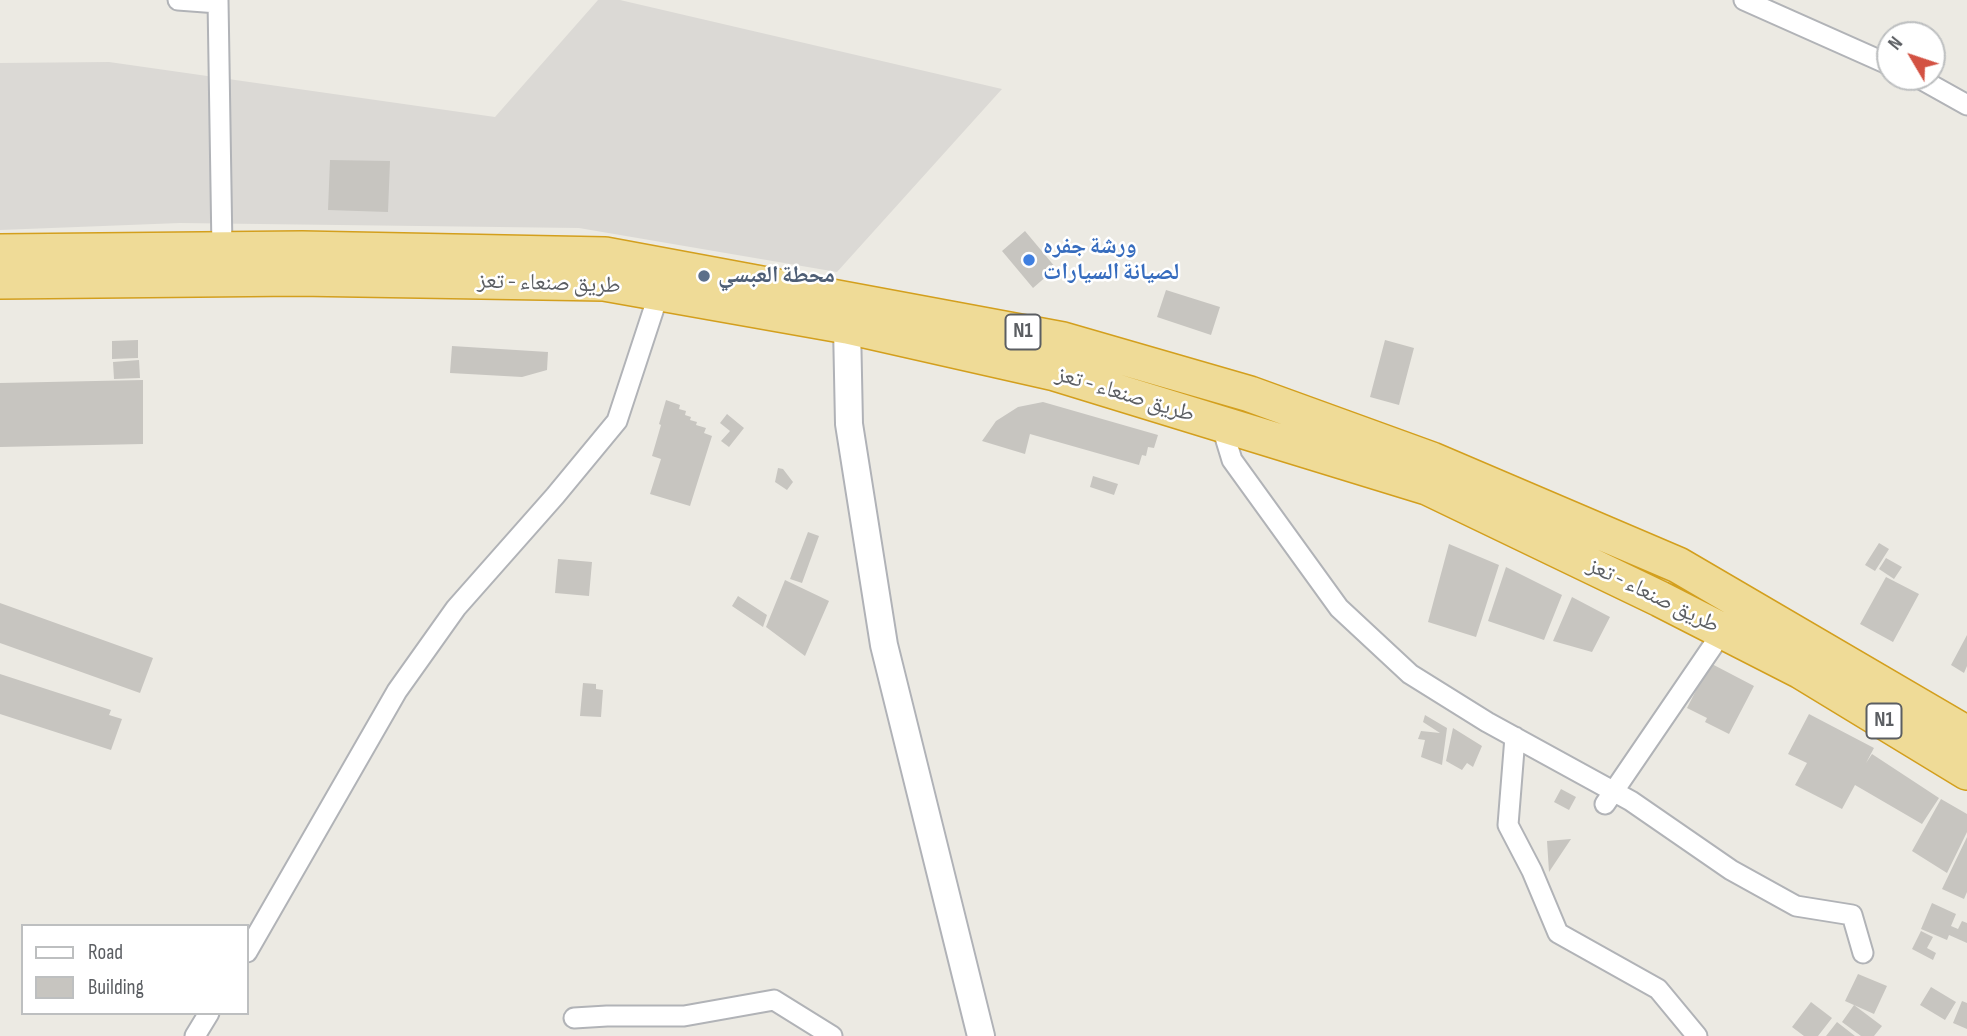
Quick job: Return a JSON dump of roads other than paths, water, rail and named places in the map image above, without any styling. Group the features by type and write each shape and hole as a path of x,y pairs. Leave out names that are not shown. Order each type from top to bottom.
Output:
{"highway":[{"name":"طريق صنعاء - تعز","path":"0,252 302,248 605,255 1063,340 1250,394 1432,460 1678,565 1967,733"},
{"name":"طريق صنعاء - تعز","path":"0,281 298,278 604,283 847,326 1055,373 1427,487 1801,671 1967,772"}],"street":[{"path":"178,0 218,2 222,249"},
{"path":"1744,0 1876,59"},
{"path":"1942,91 1967,105"},
{"path":"248,950 397,691 456,608 617,421 659,293"},
{"path":"847,326 849,424 884,645 981,1036"},
{"path":"1221,424 1232,460 1339,608 1410,674 1610,798 1631,801 1731,870 1796,906 1852,915 1863,953"},
{"path":"1610,798 1723,631"},
{"path":"1515,737 1508,825 1532,871 1558,933 1658,989 1697,1036"},
{"path":"574,1018 684,1016 774,1000 832,1036"},
{"path":"195,1036 208,1015"}],"place":[{"name":"ورشة جفره لصيانة السيارات","path":"1029,260"},
{"name":"محطة العبسي","path":"704,276"}]}
